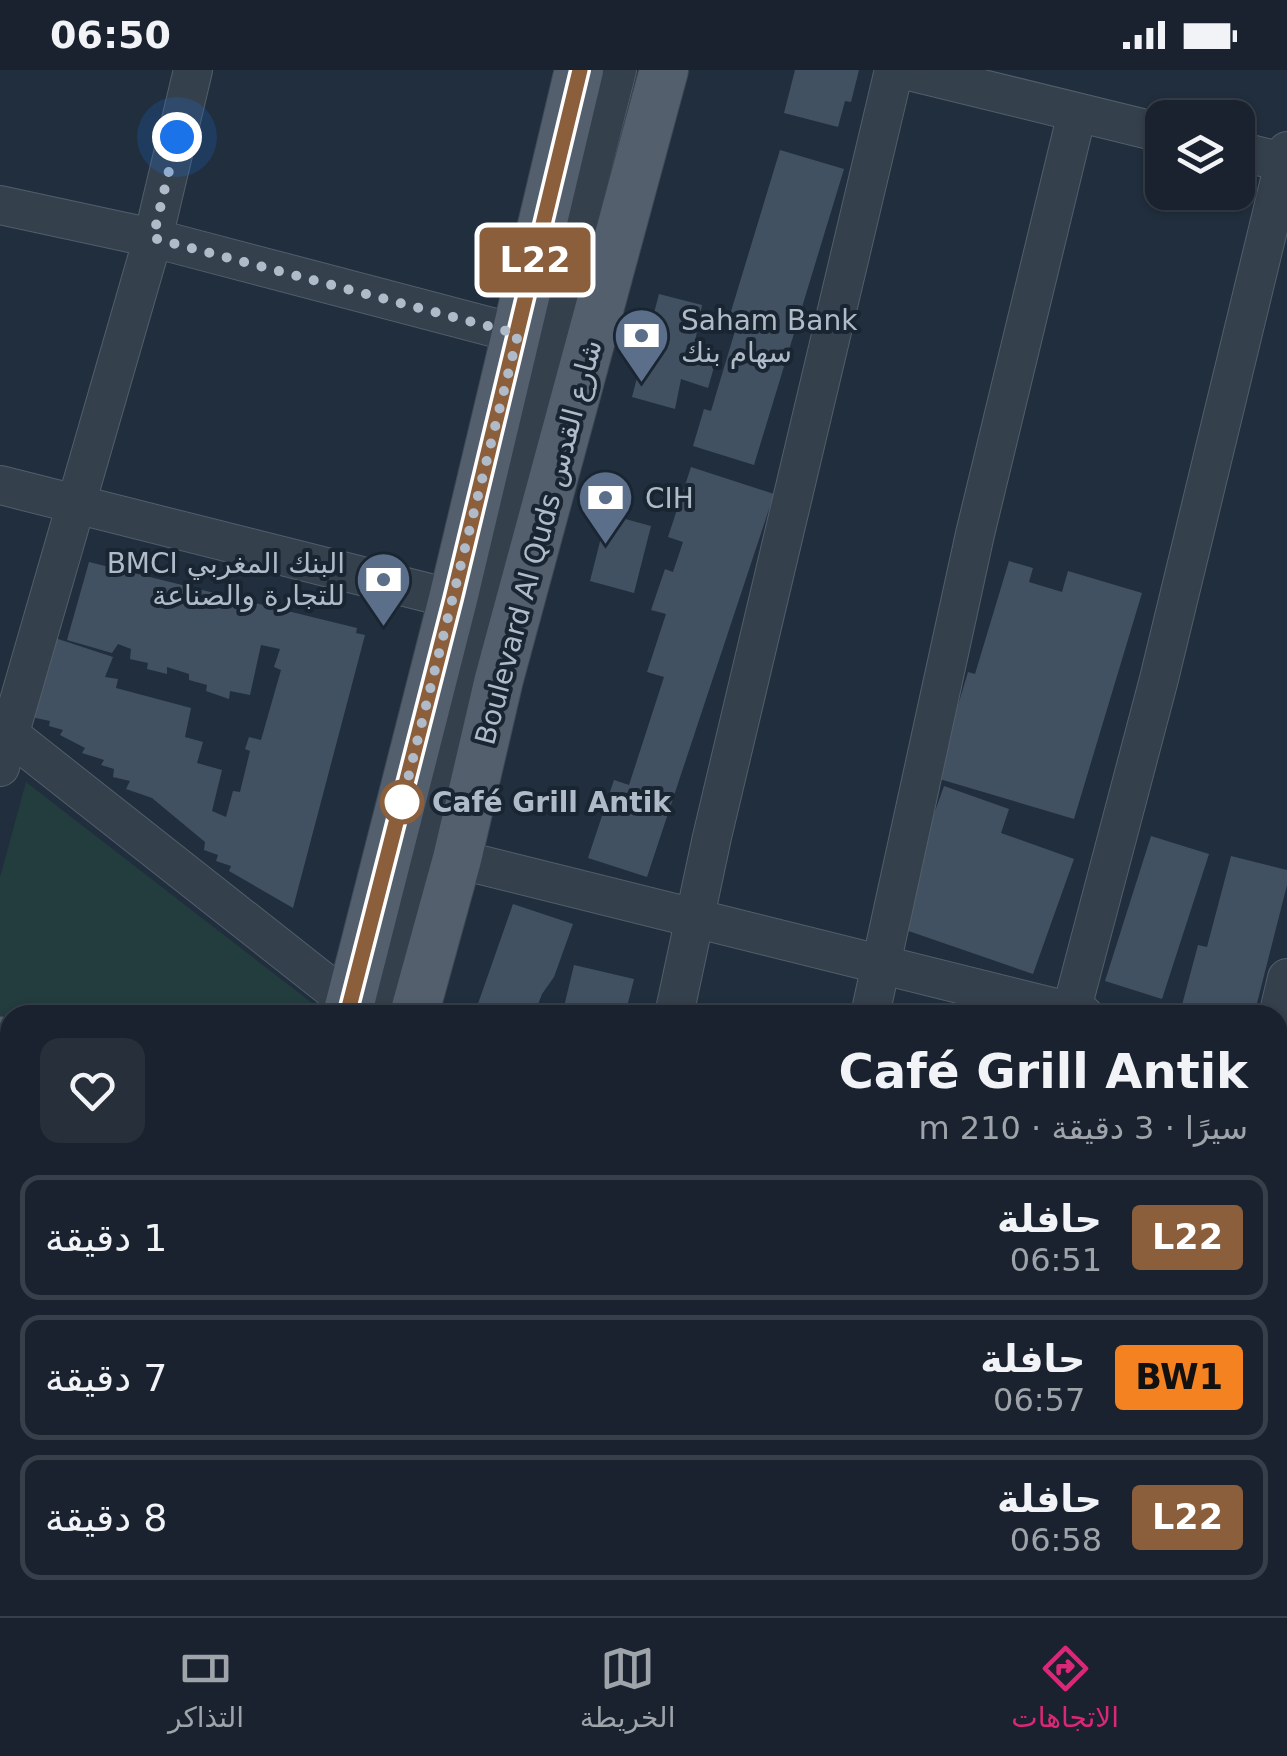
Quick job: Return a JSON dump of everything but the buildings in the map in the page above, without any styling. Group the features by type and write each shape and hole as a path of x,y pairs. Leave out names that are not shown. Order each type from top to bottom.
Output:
{"main road":[{"name":"Boulevard Al Quds شارع القدس","path":"417,1005 504,660 664,70"},
{"path":"367,1005 453,599 586,71"}],"street":[{"path":"193,70 153,238 3,743 357,1005"},
{"path":"368,1005 628,70"},
{"path":"676,1005 693,918 894,70"},
{"path":"905,70 1145,129"},
{"path":"368,1005 586,71"},
{"path":"872,1005 976,534 1078,112"},
{"path":"1079,1005 1286,159 1255,154"},
{"path":"0,205 153,238 518,334"},
{"path":"0,484 453,599"},
{"path":"456,858 1046,1005"},
{"path":"1281,1005 1287,978"}],"green space":[{"path":"26,782 315,1005 0,1005 0,877"}],"bus line":[{"name":"L22","path":"350,1005 453,599 580,70"}],"place":[{"name":"Saham Bank سهام بنك","path":"642,385"},
{"name":"CIH","path":"606,547"},
{"name":"BMCI البنك المغربي للتجارة والصناعة","path":"384,628"},
{"name":"Café Grill Antik","path":"402,802"}],"route":[{"path":"177,137 153,238 518,334 398,819 402,802"}]}
